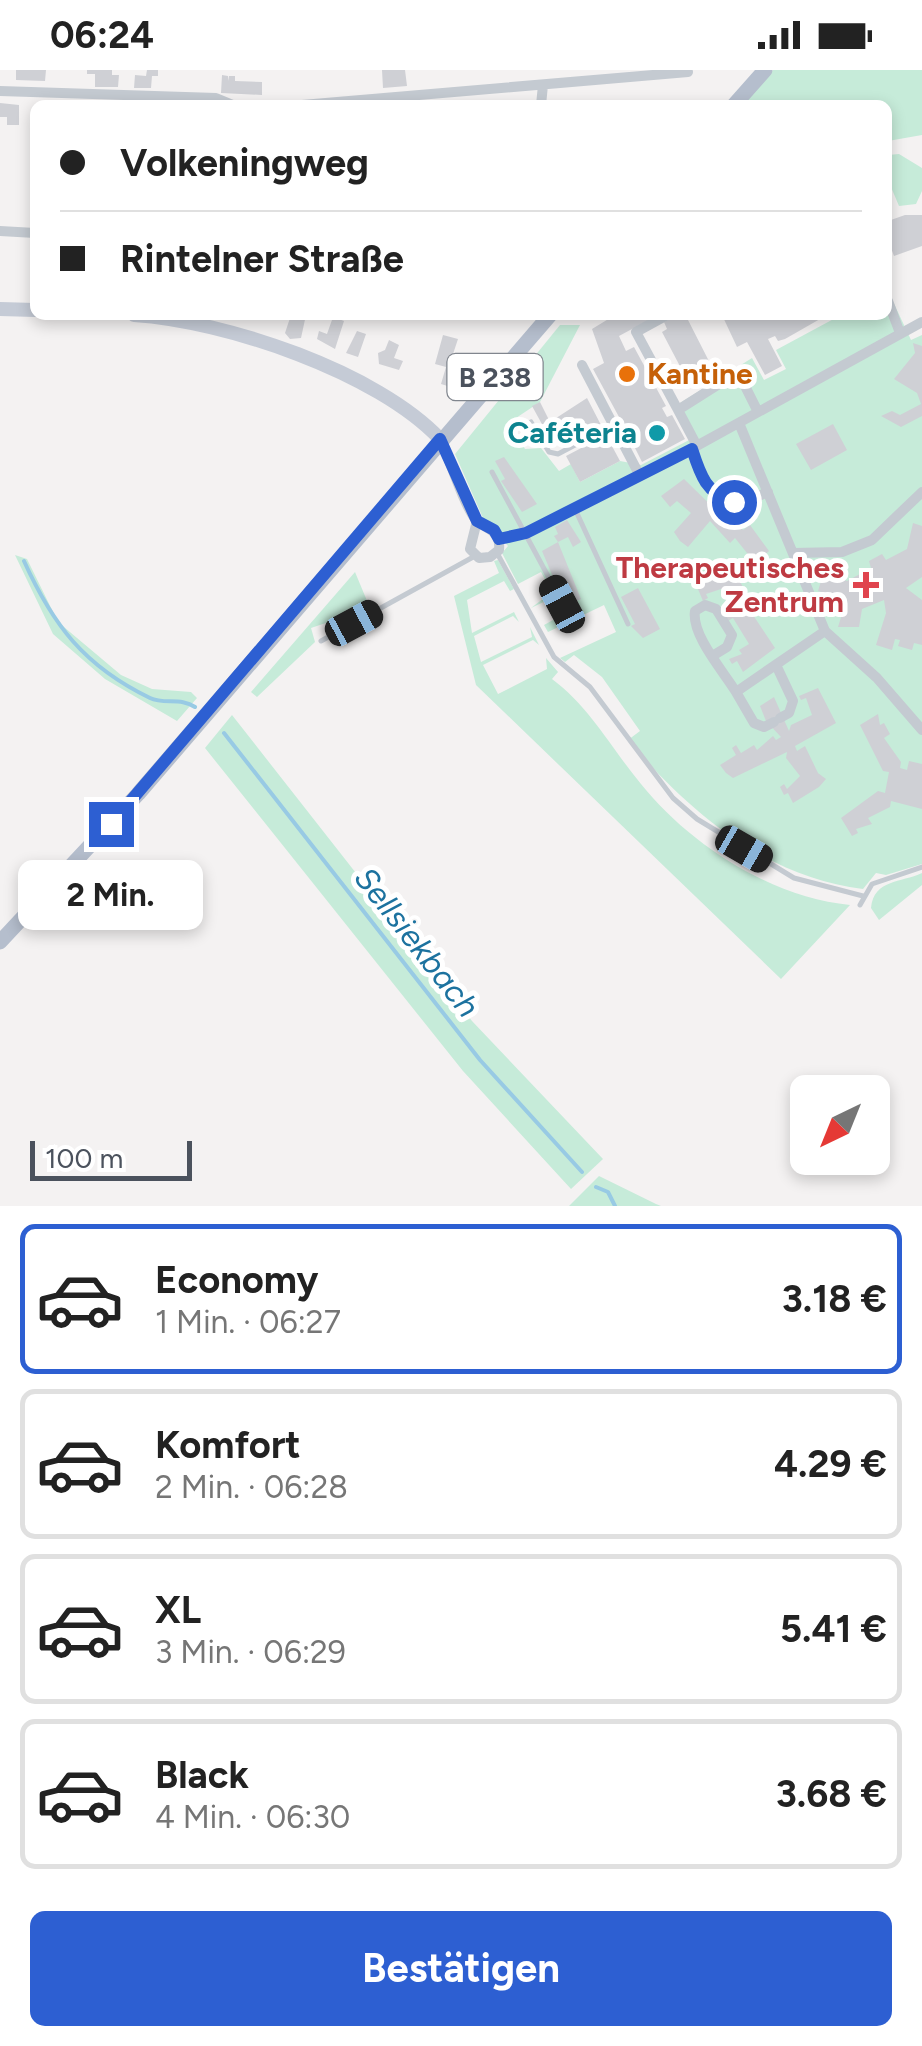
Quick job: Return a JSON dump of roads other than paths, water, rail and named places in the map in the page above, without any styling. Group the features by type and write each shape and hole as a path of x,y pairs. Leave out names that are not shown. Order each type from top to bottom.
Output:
{"main road":[{"path":"738,100 765,70"},
{"path":"0,309 30,310"},
{"path":"200,320 348,375 420,418 440,439"},
{"name":"B 238","path":"0,942 138,794 546,320"}],"street":[{"path":"362,100 688,72"},
{"path":"542,100 543,85"},
{"path":"0,91 221,100"},
{"path":"0,231 30,233"},
{"path":"892,312 900,333"},
{"path":"658,320 636,332 678,410 704,482 724,499 743,502 768,492"},
{"path":"499,539 526,533 640,476 922,322"},
{"path":"582,365 640,476"},
{"path":"678,410 738,372 758,412"},
{"path":"739,423 824,631 877,678 922,730"},
{"path":"440,439 477,521 494,530 499,539 493,555 475,556 470,540 477,521"},
{"path":"794,553 842,552 872,540 922,492"},
{"path":"714,656 727,647 732,635 716,608 704,605 695,612 694,619 714,656 754,724 764,727 789,713 793,701 778,667"},
{"path":"736,692 778,667 824,631"}],"lane":[{"path":"532,422 549,452 558,454 613,425"},
{"path":"492,472 562,604"},
{"path":"575,509 628,624"},
{"path":"493,555 554,658 590,687 673,798 697,819 794,878 863,896"},
{"path":"321,641 475,556"},
{"path":"860,905 878,881 922,867"}],"waterway":[{"name":"Sellsiekbach","path":"24,561 59,624 89,657 150,698 195,707"},
{"name":"Sellsiekbach","path":"224,733 480,1060 582,1172"},
{"name":"Sellsiekbach","path":"596,1187 608,1192 615,1206"}],"place":[{"name":"Kantine","path":"627,374"},
{"name":"Caféteria","path":"657,433"},
{"name":"Therapeutisches Zentrum","path":"866,585"}]}
